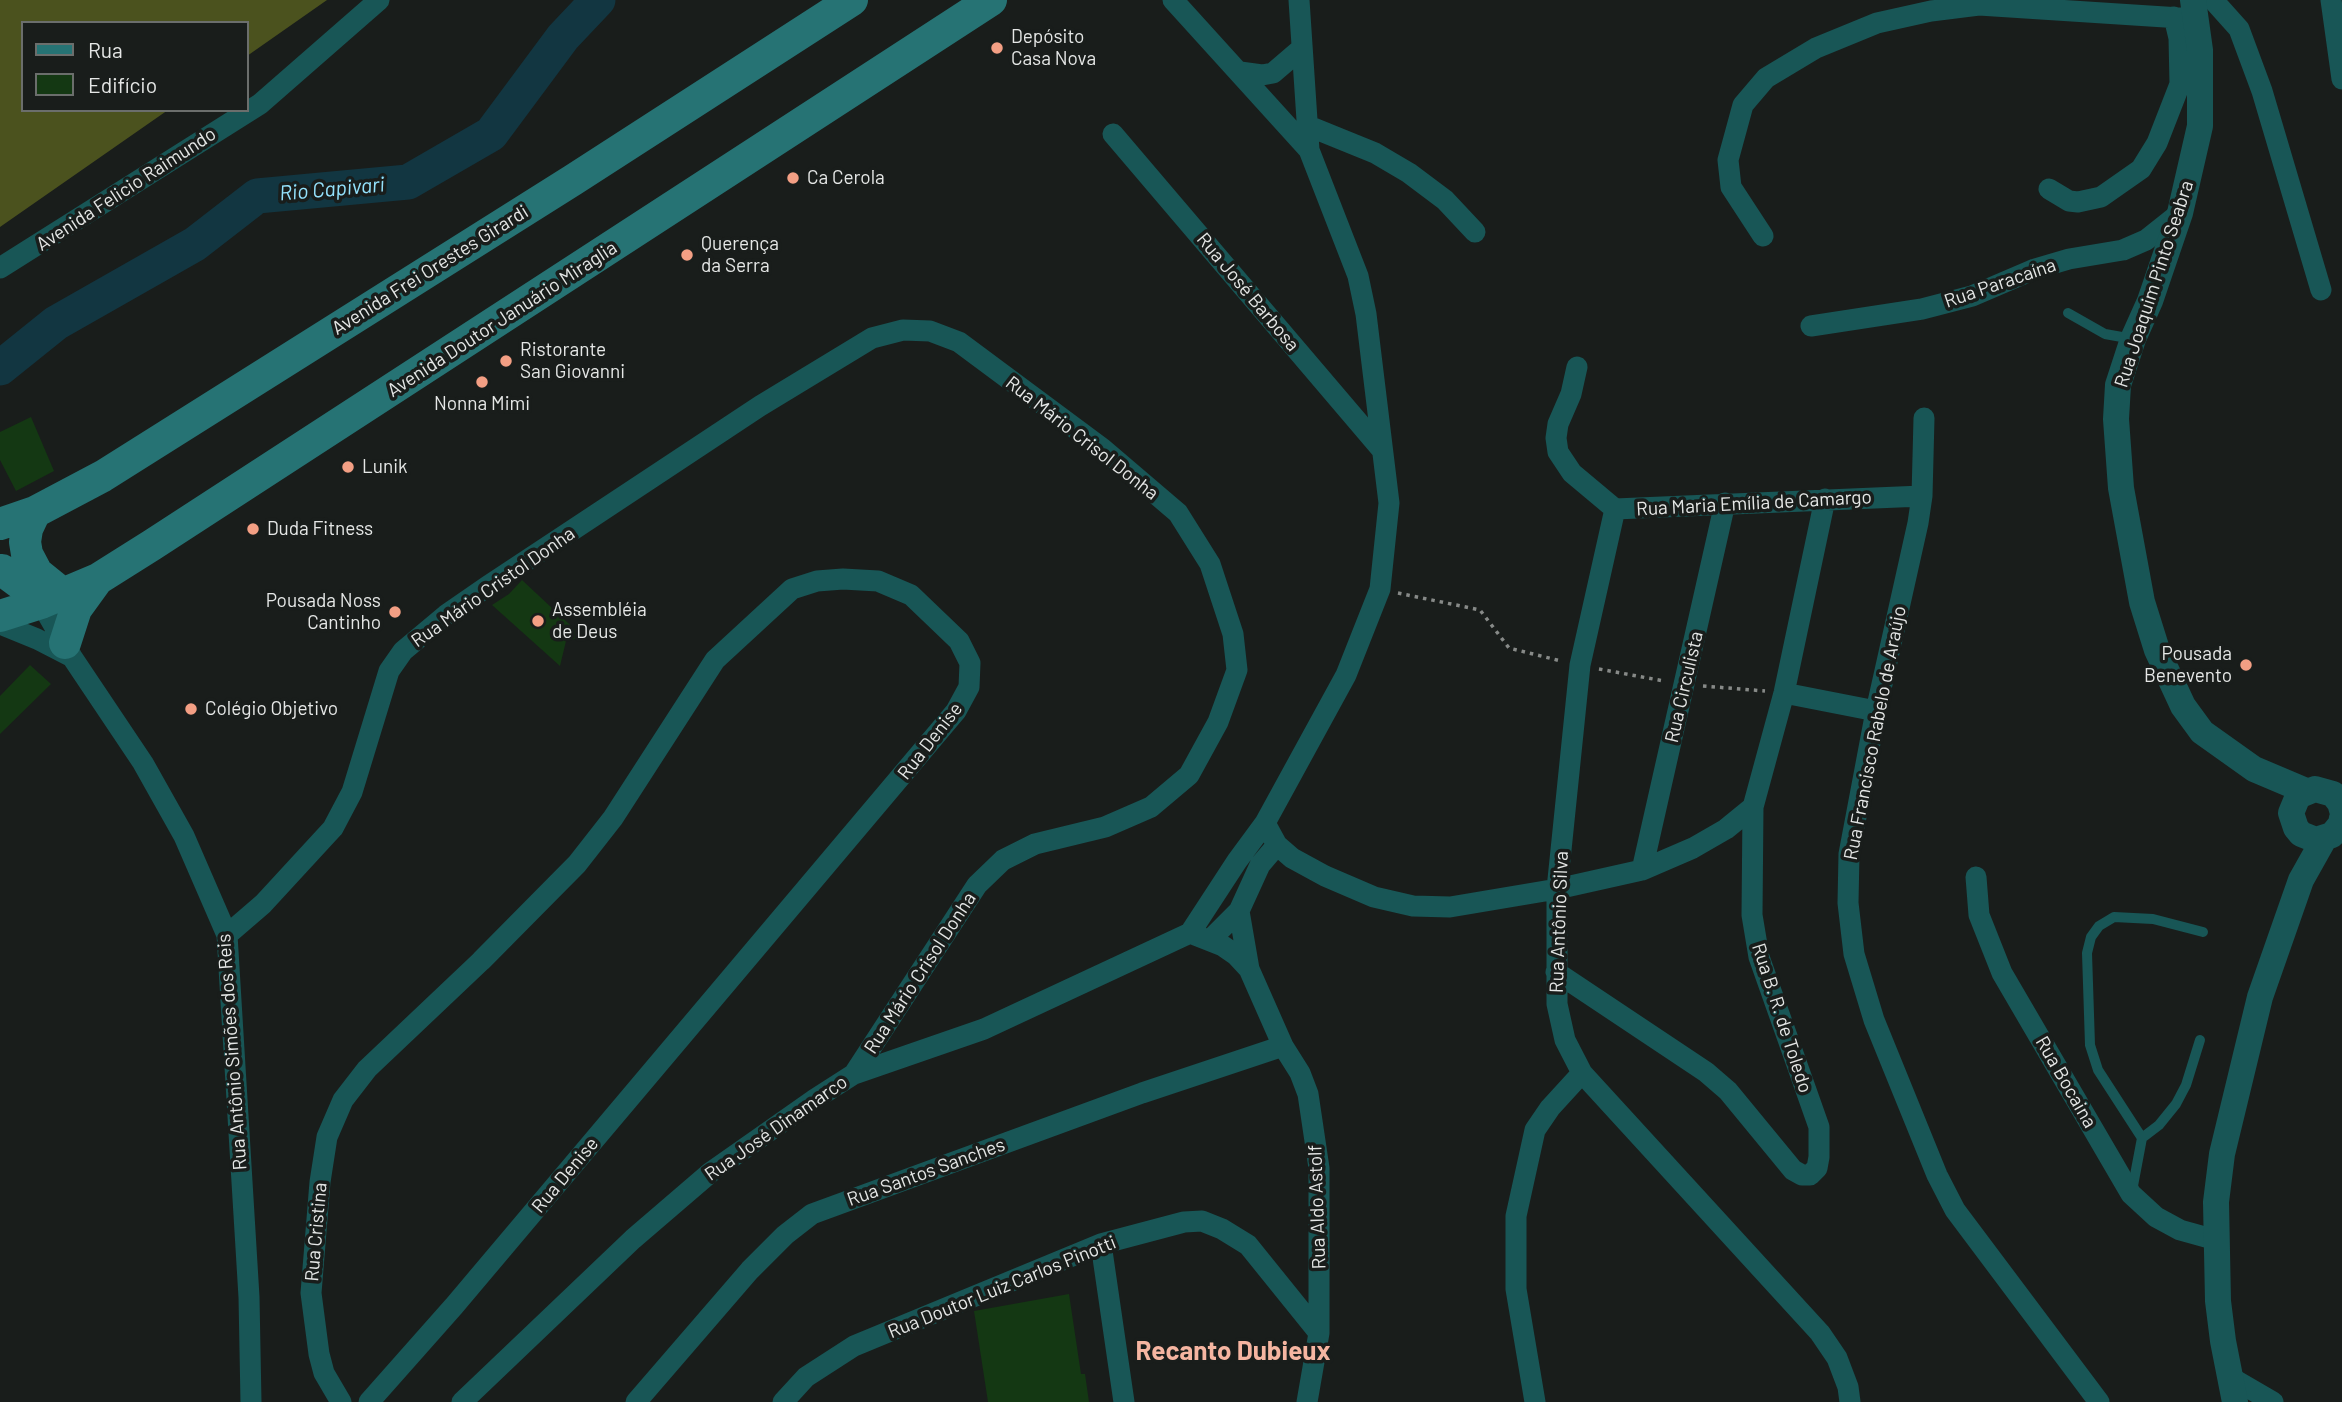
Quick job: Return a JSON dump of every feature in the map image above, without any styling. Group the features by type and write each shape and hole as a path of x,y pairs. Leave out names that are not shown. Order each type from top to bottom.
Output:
{"main road":[{"name":"Avenida Frei Orestes Girardi","path":"0,524 35,512 103,476 573,180 852,0"},
{"name":"Avenida Doutor Januário Miraglia","path":"0,616 98,579 991,0"},
{"path":"35,512 27,530 27,554 52,598"},
{"path":"1,569 21,584 52,598"},
{"path":"0,616 6,597 6,584 1,569"},
{"path":"68,650 76,609 98,579"}],"street":[{"name":"Avenida Felicio Raimundo","path":"248,112 379,0"},
{"path":"1173,0 1310,150"},
{"path":"1190,933 1237,860 1265,823 1346,675 1380,589 1389,503 1366,314 1358,276 1310,150 1306,125 1299,0"},
{"path":"2331,0 2342,79"},
{"path":"1763,236 1731,187 1728,160 1743,105 1766,78 1816,48 1877,23 1931,11 1979,5 2194,9 2239,29 2262,91 2321,290"},
{"path":"2049,189 2069,201 2090,200 2101,197 2141,169 2157,143 2180,84 2179,38 2194,9"},
{"name":"Rua Joaquim Pinto Seabra","path":"2194,9 2200,50 2200,126 2179,213 2119,385 2116,419 2121,488 2142,602 2157,650 2183,706 2202,732 2254,769"},
{"path":"1240,72 1262,75 1273,73 1301,49"},
{"name":"Avenida Felicio Raimundo","path":"0,268 247,112"},
{"path":"1306,125 1375,153 1409,173 1445,200 1475,232"},
{"name":"Rua José Barbosa","path":"1113,134 1382,450"},
{"name":"Rua Paracaína","path":"1811,326 1922,309 1972,296 2069,259 2123,250 2146,240 2179,213"},
{"name":"Rua Mário Crisol Donha","path":"854,1074 977,885 1003,860 1035,844 1105,827 1151,807 1189,775 1218,722 1237,670 1233,634 1210,564 1178,513 1103,449 959,342 930,331 903,330 872,338"},
{"name":"Rua Mário Cristol Donha","path":"227,935 263,904 333,828 352,792 389,671 403,651 446,615 488,586 760,406 872,338"},
{"name":"Rua Maria Emília de Camargo","path":"1577,367 1571,394 1558,425 1558,452 1572,472 1615,509 1922,496"},
{"name":"Rua Francisco Rabelo de Araújo","path":"1924,418 1922,496 1876,711 1849,854 1848,903 1854,954 1874,1020 1937,1175 1955,1210 2099,1402"},
{"name":"Rua B. R. de Toledo","path":"1556,972 1706,1072 1728,1091 1793,1170 1802,1175 1810,1175 1816,1168 1819,1157 1819,1127 1759,957 1754,926 1753,807 1784,693 1825,499"},
{"name":"Rua Circulista","path":"1642,870 1725,503"},
{"name":"Rua Antônio Silva","path":"1615,509 1580,666 1557,889 1556,1004 1565,1040 1583,1073 1820,1333 1837,1358 1848,1387 1850,1402"},
{"name":"Rua Denise","path":"367,1069 481,961 577,864 613,818 715,660 792,589 817,581 878,581 911,595 959,641 970,663 969,687 956,712 463,1295 369,1402"},
{"name":"Rua Antônio Simões dos Reis","path":"52,598 68,650 155,784 184,836 227,935 249,1297 251,1402"},
{"name":"Rua Antônio Simões dos Reis","path":"0,624 68,650"},
{"path":"1784,693 1876,711"},
{"path":"2254,769 2306,791 2298,796 2329,817"},
{"path":"2254,769 2329,817"},
{"path":"1265,823 1277,845 1292,858 1325,876 1374,897 1413,906 1450,907 1557,889 1642,870 1693,848 1726,829 1753,807"},
{"path":"2273,1402 2233,1395 2218,1301 2216,1202 2222,1154 2260,997 2301,880 2329,817"},
{"path":"1210,940 1239,911 1260,865 1277,845"},
{"name":"Rua Bocaina","path":"1976,877 1979,915 2002,973 2131,1194 2156,1217 2180,1230 2216,1240"},
{"path":"1239,911 1249,969"},
{"name":"Rua José Dinamarco","path":"461,1402 633,1239 711,1172 815,1099 854,1074 984,1029 1190,933"},
{"name":"Rua Aldo Astolf","path":"1190,933 1236,954 1249,969 1283,1046 1300,1073 1308,1094 1319,1168 1319,1333 1307,1402"},
{"name":"Rua Santos Sanches","path":"636,1402 750,1270 785,1235 812,1214 1142,1093 1283,1046"},
{"name":"Rua Cristina","path":"341,1402 324,1373 319,1354 311,1293 312,1279 320,1182 327,1137 343,1101 367,1069"},
{"path":"1535,1402 1516,1289 1516,1216 1535,1130 1550,1108 1583,1073"},
{"name":"Rua Doutor Luiz Carlos Pinotti","path":"783,1402 806,1377 853,1346 1101,1244 1184,1222 1202,1221 1222,1229 1248,1245 1319,1333"},
{"path":"1101,1244 1124,1402"}],"lane":[{"path":"2068,313 2105,334 2133,339"},
{"path":"2142,1138 2098,1070 2090,1045 2087,953 2091,937 2099,926 2114,917 2152,919 2203,932"},
{"path":"2131,1194 2142,1138 2159,1125 2176,1104 2186,1085 2200,1040"}],"path":[{"path":"1380,589 1480,610 1509,648 1580,666"}],"green space":[{"path":"0,0 327,0 248,55 248,21 21,21 21,112 165,112 0,227"}],"building":[{"path":"31,417 54,471 16,491 0,460 0,432"},
{"name":"Assembléia de Deus","path":"522,580 583,637 566,641 560,666 492,605 509,594"},
{"path":"30,665 51,684 0,734 0,696"},
{"path":"1069,1294 1081,1374 1085,1374 1089,1402 988,1402 974,1311"}],"waterway":[{"name":"Rio Capivari","path":"0,368 56,323 195,244 257,196 408,182 491,134 563,37 598,0"}],"place":[{"name":"Depósito Casa Nova","path":"997,48"},
{"name":"Ca Cerola","path":"793,178"},
{"name":"Querença da Serra","path":"687,255"},
{"name":"Ristorante San Giovanni","path":"506,361"},
{"name":"Nonna Mimi","path":"482,382"},
{"name":"Lunik","path":"348,467"},
{"name":"Duda Fitness","path":"253,529"},
{"name":"Pousada Noss Cantinho","path":"395,612"},
{"name":"Assembléia de Deus","path":"538,621"},
{"name":"Pousada Benevento","path":"2246,665"},
{"name":"Colégio Objetivo","path":"191,709"}],"district":[{"name":"Recanto Dubieux","path":"1233,1351"}]}
